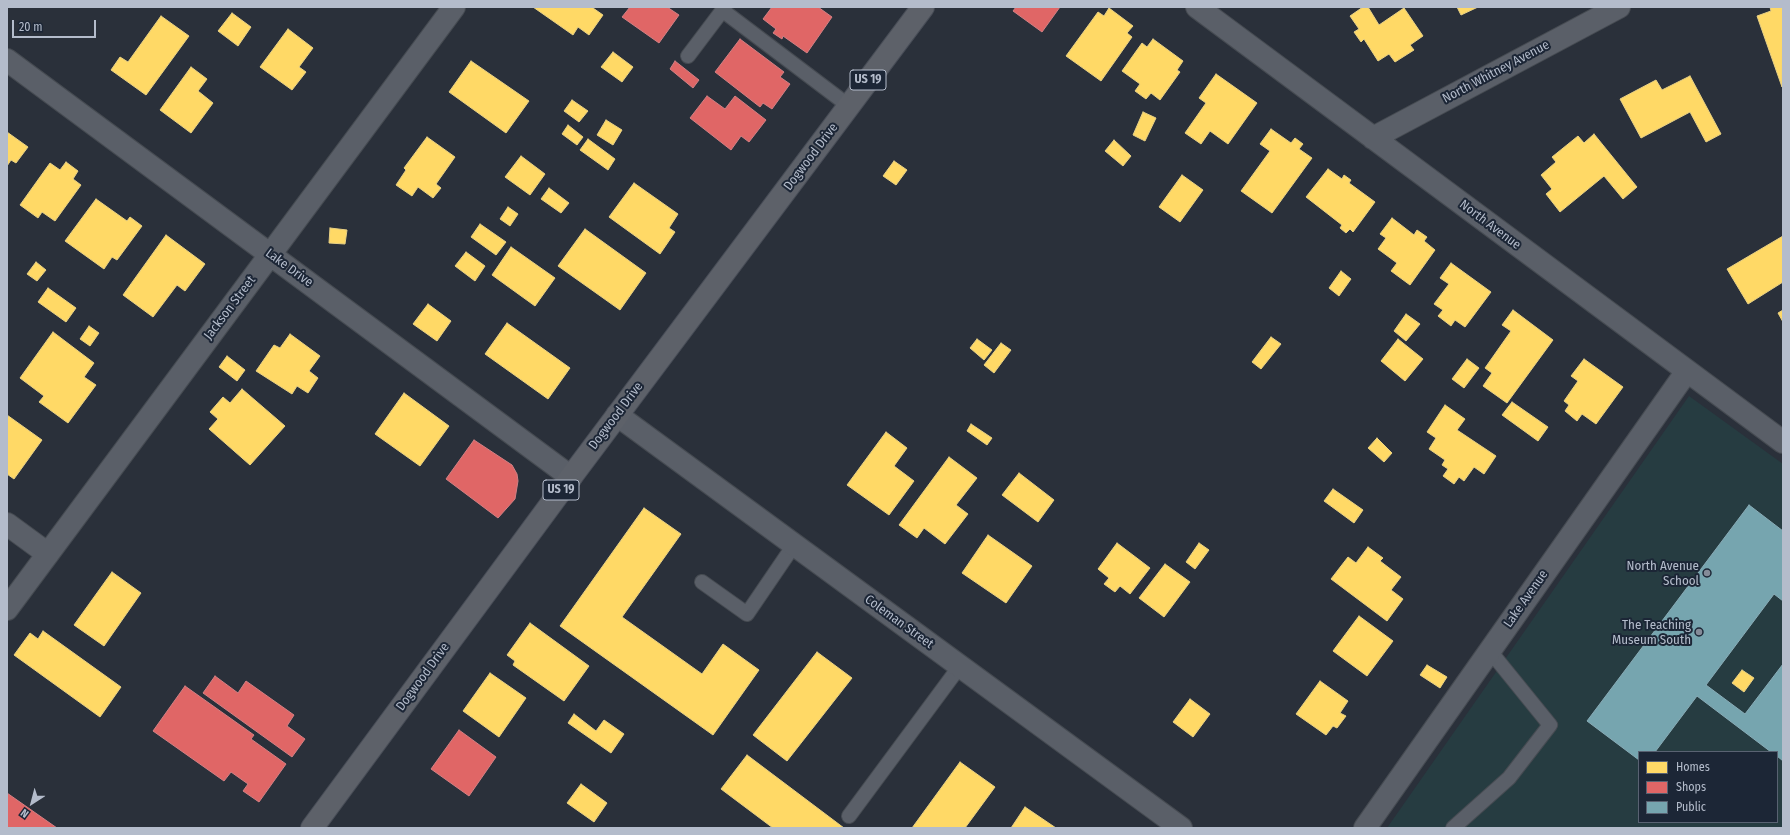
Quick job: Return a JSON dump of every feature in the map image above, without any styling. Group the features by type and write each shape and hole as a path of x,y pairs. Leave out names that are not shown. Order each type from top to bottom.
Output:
{"main road":[{"name":"Dogwood Drive","path":"312,828 617,415 923,7"}],"street":[{"name":"Jackson Street","path":"7,609 454,7"},
{"name":"North Avenue","path":"1198,7 1783,442"},
{"name":"North Whitney Avenue","path":"1373,138 1619,7"},
{"name":"Lake Drive","path":"7,60 571,477"},
{"name":"Lake Avenue","path":"1365,828 1687,371"},
{"name":"Coleman Street","path":"617,415 1181,828"},
{"path":"7,524 48,554"}],"lane":[{"path":"688,56 724,8 849,106"},
{"path":"702,582 747,614 794,545"},
{"path":"1453,828 1509,778 1550,725 1490,651"},
{"path":"849,816 960,666"}],"green space":[{"path":"1689,396 1783,464 1783,828 1387,828"}],"building: Homes":[{"path":"533,7 593,7 603,15 589,35 578,27 573,35"},
{"path":"1363,7 1368,7 1379,25 1404,8 1423,36 1410,45 1414,50 1395,62 1389,54 1378,61 1364,39 1361,42 1354,32 1359,29 1350,16"},
{"path":"1457,7 1478,7 1461,15"},
{"path":"1770,7 1783,7 1782,87 1757,16 1771,11"},
{"path":"1109,8 1133,26 1127,33 1132,37 1101,81 1066,56 1098,12 1104,16"},
{"path":"232,13 251,27 238,46 218,31"},
{"path":"161,16 189,36 146,95 111,70 120,57 128,62"},
{"path":"288,29 313,48 299,67 306,72 292,90 260,67"},
{"path":"1153,39 1183,61 1177,70 1180,72 1160,100 1151,93 1146,99 1135,91 1140,84 1122,71 1142,43 1147,47"},
{"path":"613,52 633,67 622,82 601,67"},
{"path":"471,61 529,101 506,133 449,92"},
{"path":"191,67 207,79 198,91 213,103 191,133 160,110"},
{"path":"1216,74 1257,103 1228,144 1210,131 1201,144 1185,133 1206,103 1199,98"},
{"path":"1690,76 1721,134 1706,142 1690,112 1641,138 1620,99 1656,80 1662,90"},
{"path":"572,100 588,111 579,122 564,111"},
{"path":"1143,112 1156,118 1145,141 1133,135"},
{"path":"606,120 622,130 613,145 597,135"},
{"path":"568,125 583,137 577,145 562,134"},
{"path":"1271,129 1291,143 1295,138 1303,144 1299,149 1312,158 1272,213 1241,191 1270,151 1260,144"},
{"path":"7,132 28,147 16,163 11,160 7,166"},
{"path":"1594,134 1637,187 1623,199 1604,176 1560,212 1546,194 1552,189 1541,175 1556,162 1552,157 1578,136 1584,143"},
{"path":"427,137 455,157 436,184 441,188 433,198 418,187 412,196 396,185 406,170 404,168"},
{"path":"588,139 615,159 608,170 580,150"},
{"path":"1114,140 1131,156 1123,166 1105,151"},
{"path":"521,156 545,174 530,195 505,177"},
{"path":"894,161 907,170 896,185 883,176"},
{"path":"66,162 78,171 73,179 81,185 55,221 42,212 38,218 20,205 50,163 60,170"},
{"path":"1328,169 1342,179 1344,175 1351,180 1349,183 1375,202 1353,232 1350,229 1346,233 1340,228 1342,225 1306,197"},
{"path":"1182,175 1203,190 1180,222 1159,207"},
{"path":"634,183 678,214 669,228 675,232 660,254 609,217"},
{"path":"549,188 569,203 561,213 541,199"},
{"path":"96,199 127,221 130,217 142,226 117,260 112,257 104,269 65,241"},
{"path":"508,207 518,214 510,226 500,219"},
{"path":"1392,218 1414,235 1417,230 1427,237 1424,241 1435,250 1410,285 1391,271 1397,263 1378,249 1386,238 1380,234"},
{"path":"480,224 506,242 496,255 471,237"},
{"path":"330,228 347,230 345,244 329,243"},
{"path":"585,229 646,273 620,310 558,266"},
{"path":"166,235 205,264 185,291 177,285 153,317 123,295"},
{"path":"1783,236 1783,282 1748,304 1727,269"},
{"path":"511,247 555,278 535,306 492,275"},
{"path":"466,252 485,266 475,281 455,266"},
{"path":"36,262 46,270 37,281 27,274"},
{"path":"1451,263 1491,292 1465,327 1455,320 1451,326 1438,316 1443,310 1434,304 1449,284 1440,278"},
{"path":"1341,271 1351,279 1339,296 1329,288"},
{"path":"48,288 76,308 66,322 38,302"},
{"path":"428,304 451,321 437,341 413,324"},
{"path":"1513,310 1553,340 1507,403 1483,386 1492,373 1485,368 1511,331 1502,325"},
{"path":"1783,310 1783,322 1778,313"},
{"path":"1406,314 1420,324 1406,341 1394,331"},
{"path":"507,323 570,368 548,399 485,354"},
{"path":"89,326 99,333 90,346 80,339"},
{"path":"53,332 94,363 84,377 96,385 68,423 39,402 44,396 20,378"},
{"path":"290,334 320,356 309,371 318,378 308,393 297,386 292,394 256,371 274,345 280,348"},
{"path":"1271,337 1281,344 1261,369 1252,362"},
{"path":"977,339 992,350 984,360 970,348"},
{"path":"1398,339 1423,359 1405,381 1381,361"},
{"path":"1001,343 1011,350 994,373 984,365"},
{"path":"227,356 245,370 237,381 219,367"},
{"path":"1467,359 1479,368 1464,388 1452,379"},
{"path":"1584,359 1623,387 1596,424 1582,414 1577,421 1565,411 1569,405 1564,401 1578,381 1571,376"},
{"path":"242,389 285,426 250,465 209,429 218,419 210,412 223,397 230,403"},
{"path":"404,393 449,426 420,466 375,434"},
{"path":"1512,402 1548,427 1538,441 1502,415"},
{"path":"1445,405 1465,419 1457,430 1496,456 1484,474 1474,467 1464,481 1459,477 1454,484 1443,476 1448,469 1442,465 1445,460 1429,449 1436,438 1427,432"},
{"path":"7,415 42,440 14,479 7,474"},
{"path":"971,424 992,438 987,445 967,431"},
{"path":"886,432 907,448 894,466 914,481 889,515 847,485"},
{"path":"1377,438 1392,453 1384,462 1368,448"},
{"path":"949,457 977,478 956,505 968,514 945,544 924,528 917,538 899,525"},
{"path":"1019,473 1054,500 1038,522 1002,495"},
{"path":"1333,489 1363,510 1354,523 1324,501"},
{"path":"644,508 681,534 622,617 702,674 723,644 759,670 713,735 560,626"},
{"path":"988,535 1032,566 1006,603 962,573"},
{"path":"1117,543 1150,568 1130,594 1120,586 1115,592 1104,584 1109,578 1098,569"},
{"path":"1199,543 1209,550 1195,569 1186,562"},
{"path":"1368,547 1383,558 1380,561 1401,577 1391,590 1403,599 1387,621 1331,579 1348,557 1356,563"},
{"path":"1165,564 1190,582 1164,617 1139,598"},
{"path":"112,572 141,593 104,646 74,625"},
{"path":"1359,616 1393,641 1367,676 1333,651"},
{"path":"530,623 589,666 564,701 513,665 515,661 507,655"},
{"path":"43,631 121,687 100,717 14,655 30,633 38,639"},
{"path":"817,652 852,678 787,761 753,735"},
{"path":"1427,665 1447,677 1440,688 1420,675"},
{"path":"1742,670 1754,678 1744,692 1732,683"},
{"path":"490,673 526,698 499,737 463,711"},
{"path":"1320,681 1348,701 1340,713 1346,716 1337,728 1333,726 1326,735 1296,714"},
{"path":"1190,699 1210,714 1193,737 1173,722"},
{"path":"574,714 596,731 604,720 624,734 611,753 568,723"},
{"path":"747,755 844,828 773,828 721,789"},
{"path":"960,762 995,787 965,828 912,828"},
{"path":"581,784 607,803 594,822 567,803"},
{"path":"1025,807 1056,828 1011,828"}],"building: Shops":[{"path":"630,7 667,7 679,15 659,43 622,17"},
{"path":"772,7 818,7 832,17 807,53 783,36 782,39 773,33 776,29 763,19"},
{"path":"1016,7 1060,7 1042,32 1013,11"},
{"path":"740,39 784,72 780,77 790,84 772,109 763,103 760,107 715,72"},
{"path":"675,61 699,80 693,88 670,69"},
{"path":"707,96 725,109 735,96 766,120 749,142 741,136 731,150 690,118"},
{"path":"474,440 512,465 517,474 518,481 515,499 498,518 446,479"},
{"path":"215,676 238,693 246,681 294,715 287,726 305,739 292,757 203,693"},
{"path":"185,686 254,735 251,739 286,764 259,802 243,791 248,784 231,772 224,781 153,731"},
{"path":"459,730 496,757 469,796 431,769"},
{"path":"7,793 57,828 7,828"}],"building: Public":[{"name":"The Teaching Museum South","path":"1749,505 1783,531 1783,601 1774,594 1706,685 1745,714 1783,664 1783,761 1778,757 1778,751 1770,751 1697,696 1656,751 1638,751 1638,759 1587,721"}],"place":[{"name":"North Avenue School","path":"1707,573"},
{"name":"The Teaching Museum South","path":"1699,632"}]}
